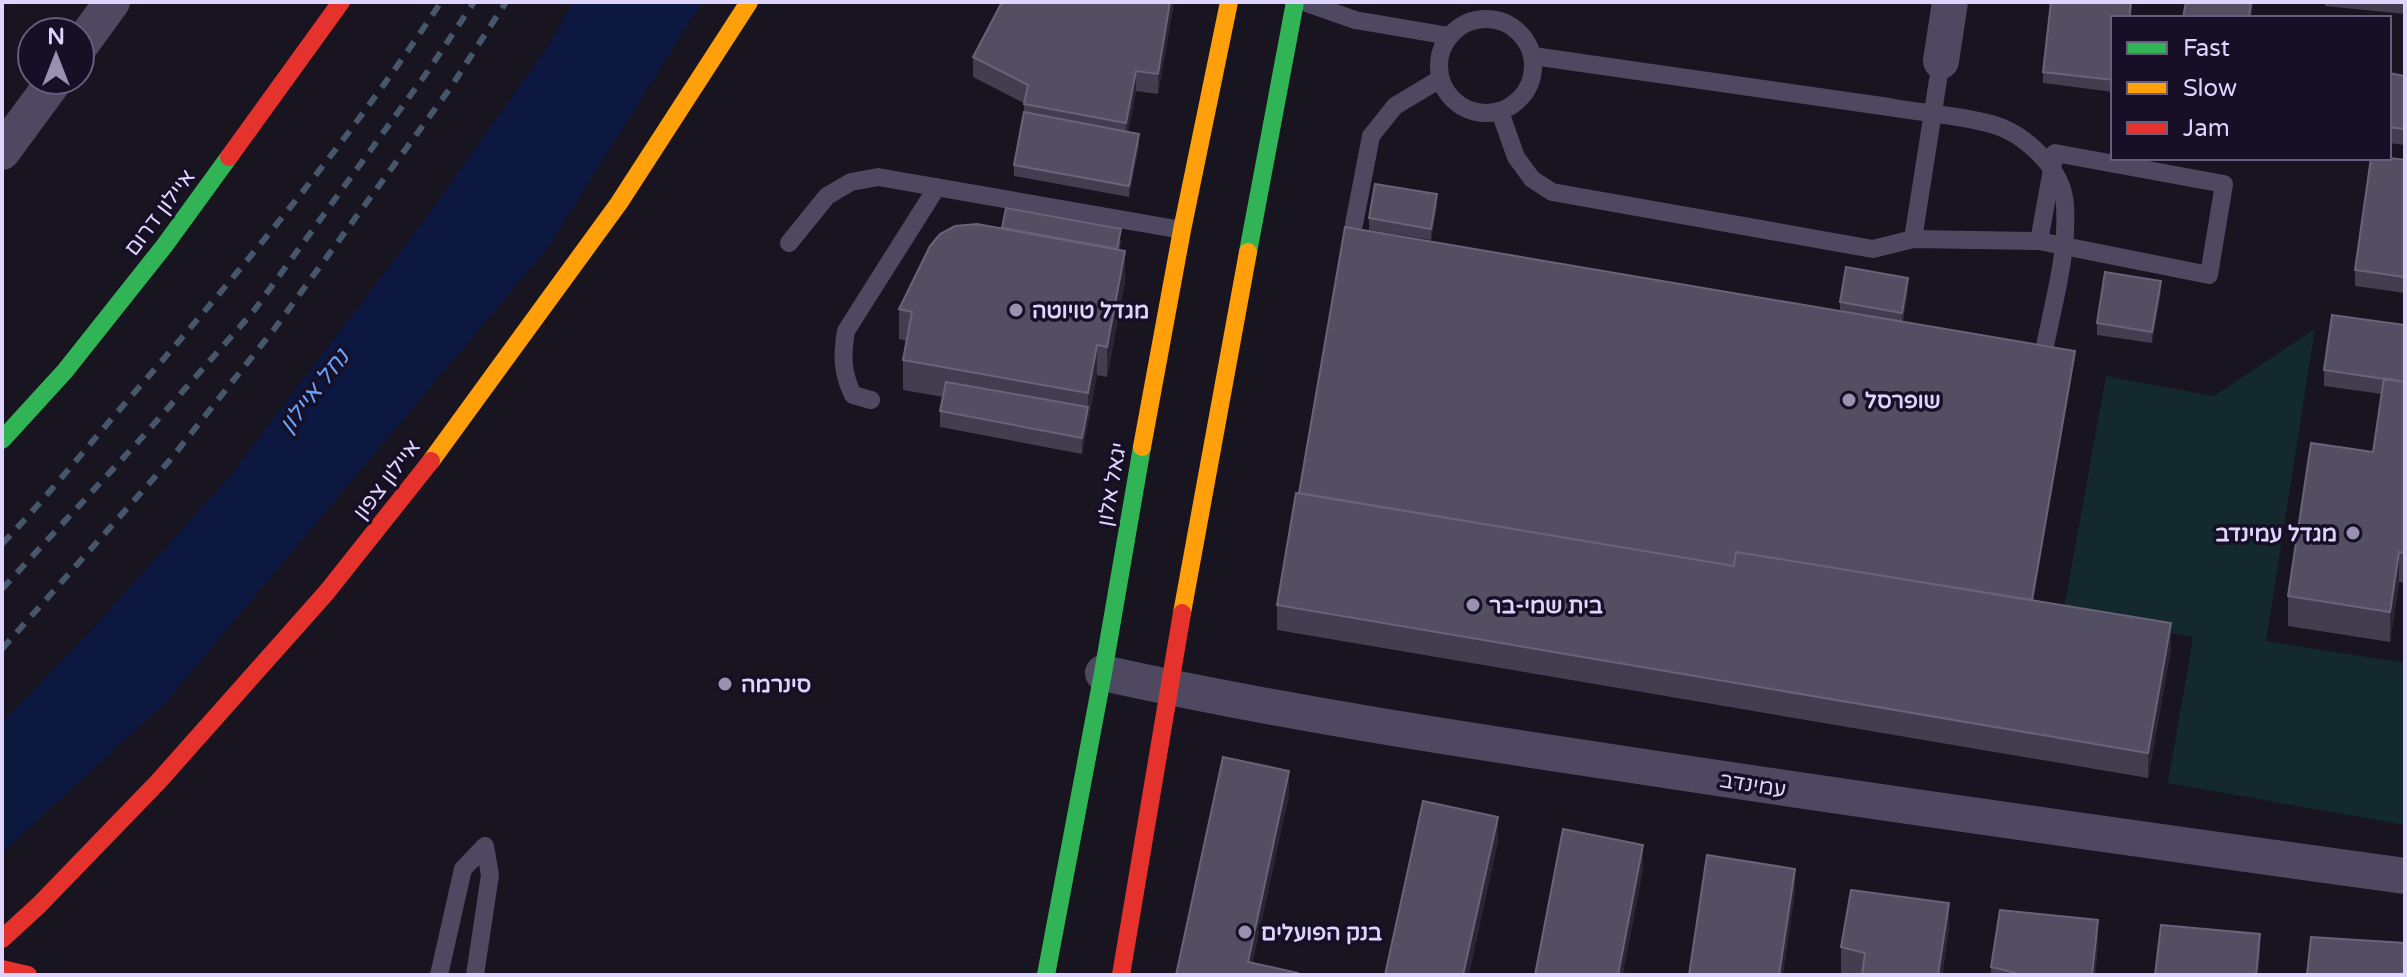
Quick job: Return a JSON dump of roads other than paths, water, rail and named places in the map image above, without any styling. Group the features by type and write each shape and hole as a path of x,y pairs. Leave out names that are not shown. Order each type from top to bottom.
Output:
{"main road":[{"name":"איילון דרום","path":"2,440 65,371 165,245 341,2"},
{"name":"איילון צפון","path":"2,939 158,782 326,593 369,540 481,394 619,203 749,2"},
{"name":"יגאל אלון","path":"1045,972 1103,673 1182,230 1229,2"},
{"path":"1121,975 1195,538 1295,2"},
{"path":"2,969 28,975"}],"street":[{"path":"96,24 112,2"},
{"path":"1941,61 1950,2"},
{"path":"2,152 43,96"},
{"name":"עמינדב","path":"1103,673 1494,744 1860,801 2405,876"}],"lane":[{"path":"1304,2 1355,20 1449,36"},
{"path":"1490,18 1517,30 1528,42 1533,56 1531,84 1524,97 1500,112 1485,114 1457,104 1446,93 1440,79 1441,50 1449,36 1475,20 1490,18"},
{"path":"1533,56 1889,107 1992,124 2018,136 2043,155 2066,203 2062,253 2044,351"},
{"path":"1913,239 1941,61"},
{"path":"1354,224 1371,136 1395,106 1440,79"},
{"path":"1500,112 1516,157 1532,179 1552,192 1873,249 1913,239 2039,241 2209,275 2224,184 2055,153 2039,241"},
{"path":"789,243 827,196 851,182 878,177 1182,230"},
{"path":"871,400 853,395 845,379 842,356 846,331 937,187"},
{"path":"439,975 463,869 485,846 490,875 475,975"}],"water":[{"name":"נחל איילון","path":"573,2 702,2 549,246 165,703 2,853 2,723 230,476 427,216 548,46"}],"railway":[{"path":"2,544 175,346 294,203 370,104 441,2"},
{"path":"2,589 253,312 428,71 474,2"},
{"path":"2,649 170,460 275,328 451,87 506,2"}],"place":[{"name":"מגדל טויוטה","path":"1016,310"},
{"name":"שופרסל","path":"1849,400"},
{"name":"מגדל עמינדב","path":"2353,533"},
{"name":"בית שמי-בר","path":"1473,605"},
{"name":"סינרמה","path":"725,684"},
{"name":"בנק הפועלים","path":"1245,932"}]}
